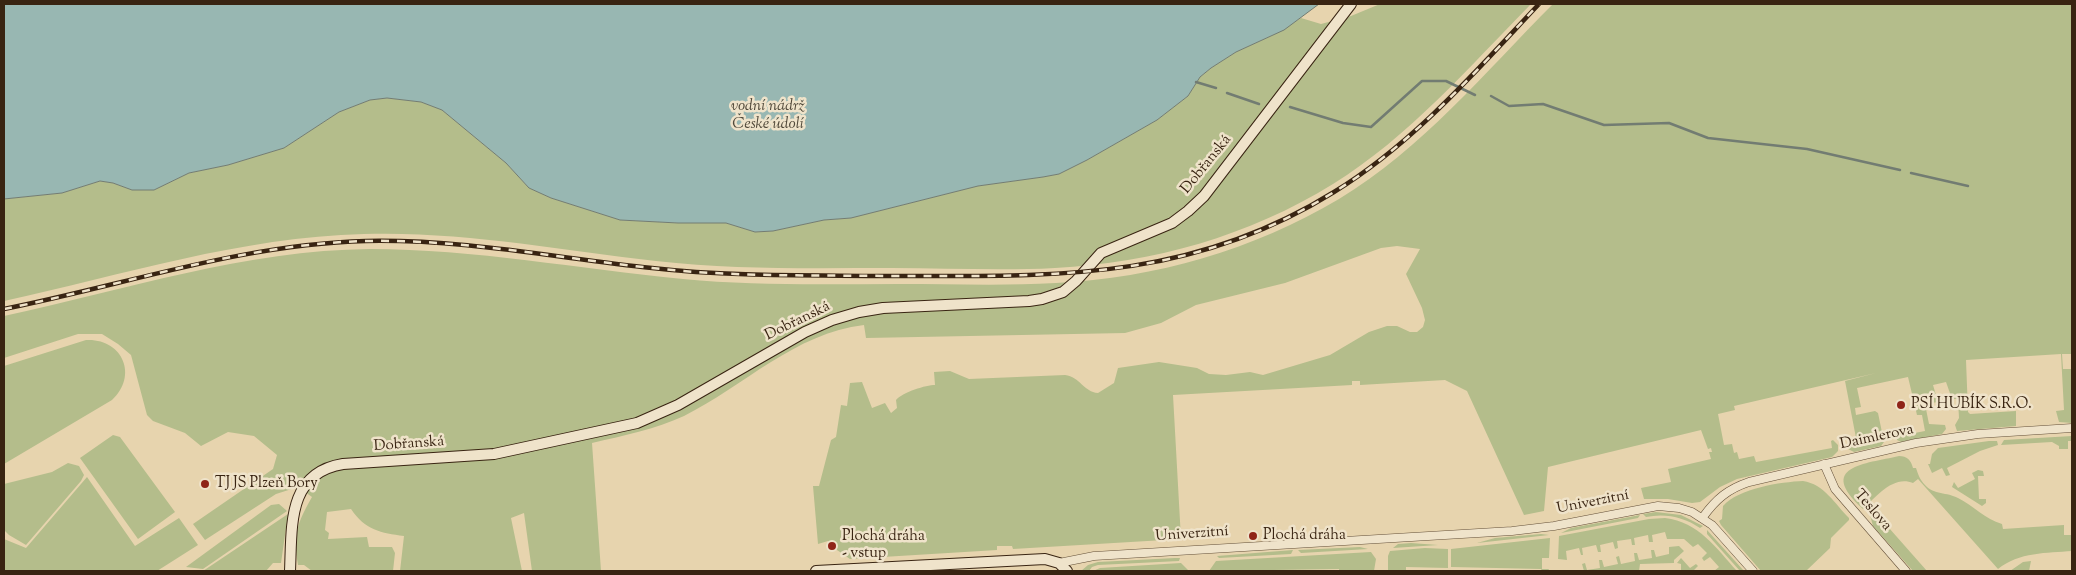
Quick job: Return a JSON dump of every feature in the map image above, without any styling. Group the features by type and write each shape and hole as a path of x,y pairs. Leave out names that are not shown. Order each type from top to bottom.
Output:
{"street":[{"name":"Dobřanská","path":"290,571 297,500 305,483 326,468 344,464 494,454 637,423 678,405 805,332 832,320 858,312 883,308 1028,301 1049,298 1063,292 1101,253 1172,223 1204,196 1351,4"},
{"name":"Daimlerova","path":"1703,518 1722,494 1733,488 1824,464 1892,448 1952,438 2072,428"},
{"name":"Teslova","path":"1824,464 1835,489 1906,571"},
{"name":"Univerzitní","path":"816,571 1045,559 1060,563 1094,556 1512,531 1554,526 1658,506 1679,508 1703,518 1722,535 1753,571"},
{"path":"1060,563 1067,571"}],"green space":[{"path":"1380,4 1531,4 1413,123 1361,165 1333,184 1268,218 1234,232 1164,253 1092,265 1035,269 774,268 685,264 474,238 437,235 364,234 273,242 227,250 4,301 4,199 62,193 100,181 113,183 132,190 154,190 189,173 228,165 284,148 339,112 370,100 387,98 421,102 442,110 506,163 529,188 551,198 620,220 726,223 755,232 773,231 824,220 851,218 978,186 1059,174 1157,120 1188,96 1200,77 1236,52 1273,35 1301,18 1321,24 1351,16"},
{"path":"1553,4 2072,4 2072,354 2062,354 2063,369 2072,369 2072,423 2059,422 2056,411 2064,410 2061,354 1966,360 1968,412 1970,414 2016,411 2016,426 1957,431 1955,425 1959,418 1958,399 1952,399 1946,382 1933,385 1938,402 1925,404 1929,424 1945,425 1946,429 1942,434 1901,442 1897,440 1894,430 1899,436 1925,431 1922,415 1917,415 1908,377 1857,388 1861,407 1855,408 1856,415 1875,411 1878,413 1884,442 1881,446 1854,452 1848,449 1847,446 1857,443 1845,381 1876,373 1734,406 1735,410 1718,414 1724,445 1732,444 1734,453 1737,452 1739,459 1754,456 1756,462 1832,448 1831,441 1833,440 1838,445 1838,451 1832,457 1737,479 1720,487 1700,502 1644,499 1641,488 1671,482 1668,469 1711,459 1709,452 1712,452 1711,448 1708,449 1701,430 1548,467 1544,511 1524,515 1467,391 1445,380 1360,385 1360,381 1352,381 1352,385 1173,395 1181,539 1013,549 1012,546 997,546 997,550 850,559 828,541 818,544 813,486 819,486 831,440 836,437 841,405 847,406 850,383 862,382 872,408 885,403 891,413 897,408 896,400 899,397 926,386 935,385 934,372 950,371 969,379 1065,375 1075,379 1089,390 1098,393 1114,383 1118,368 1159,362 1197,368 1209,374 1226,375 1250,372 1263,375 1330,355 1369,332 1387,326 1397,326 1410,332 1417,332 1423,327 1425,320 1422,308 1406,274 1420,249 1397,246 1381,248 1285,283 1196,305 1161,323 1125,333 866,338 864,325 839,330 815,338 771,362 684,416 627,435 592,443 601,571 532,571 524,513 511,518 522,571 400,571 404,536 368,526 351,509 327,512 325,530 329,533 328,539 367,537 369,547 392,547 395,553 393,571 312,571 304,565 298,565 296,537 300,522 312,497 298,487 276,494 205,540 193,524 273,469 277,455 254,436 228,432 201,446 185,433 153,421 147,415 131,355 102,334 78,334 4,358 4,316 186,273 277,256 324,251 370,249 448,252 683,279 764,284 1036,284 1093,280 1167,268 1238,247 1273,233 1339,199 1369,179 1398,157 1452,108"},
{"path":"86,340 99,341 109,345 123,360 124,380 120,390 112,400 4,464 4,366"},
{"path":"113,435 120,437 175,512 138,539 80,458"},
{"path":"2072,436 2072,441 2068,441 2068,449 2059,449 2059,446 2052,442 2001,445 2004,440"},
{"path":"1997,441 1998,445 1980,451 1947,468 1950,475 1946,476 1942,468 1932,473 1928,464 1930,464 1932,454 1938,448"},
{"path":"1899,456 1910,461 1913,468 1916,468 1922,481 1929,488 1958,498 1990,519 2002,524 2003,529 2064,525 2064,535 2072,535 2072,551 2024,556 2006,563 1998,569 1918,479 1913,483 1899,482 1885,488 1863,509 1850,495 1844,484 1845,475 1851,469 1860,465"},
{"path":"68,463 79,466 84,475 81,481 26,545 9,535 4,530 4,484 52,472"},
{"path":"1978,470 1983,471 1984,476 1978,476 1979,499 1986,499 1986,503 1982,506 1952,487 1954,482 1958,488 1975,479 1972,473"},
{"path":"87,477 135,546 179,518 198,545 157,571 4,571 4,539 26,548"},
{"path":"1803,481 1823,490 1849,520 1831,538 1830,548 1806,571 1761,571 1721,525 1719,521 1722,519 1723,506 1730,500 1750,490"},
{"path":"279,504 287,511 203,569 186,567 271,505"},
{"path":"1874,511 1927,571 1913,571 1873,526 1870,515"},
{"path":"1656,512 1681,515 1703,526 1700,528 1674,517 1660,515 1646,517 1643,514"},
{"path":"288,514 281,563 273,563 266,571 203,571"},
{"path":"1640,515 1638,518 1561,533 1571,528"},
{"path":"1665,518 1677,520 1697,530 1714,545 1737,571 1714,571 1719,567 1710,557 1704,561 1702,558 1707,553 1698,544 1693,547 1684,539 1667,539 1665,532 1652,535 1653,542 1649,542 1648,535 1634,538 1635,545 1632,545 1631,539 1617,541 1618,548 1615,549 1613,542 1600,545 1601,552 1598,552 1596,545 1582,548 1583,555 1581,555 1579,548 1566,551 1567,560 1558,559 1559,536 1649,519"},
{"path":"1707,530 1744,571 1740,571 1707,534"},
{"path":"1549,535 1477,543 1495,538"},
{"path":"1550,538 1549,558 1542,558 1542,569 1549,569 1548,571 1542,571 1541,569 1451,567 1451,549"},
{"path":"1398,544 1438,545 1393,548"},
{"path":"1679,546 1684,551 1674,560 1674,563 1640,564 1639,571 1584,571 1582,564 1585,563 1587,570 1600,568 1599,560 1602,560 1604,567 1618,564 1616,557 1619,556 1621,564 1635,561 1634,553 1637,553 1639,560 1652,558 1651,550 1654,550 1656,557 1669,554 1669,547"},
{"path":"1360,547 1368,549 1301,553 1298,550"},
{"path":"1425,548 1448,549 1448,568 1406,567 1406,571 1388,571 1390,551"},
{"path":"1293,550 1291,554 1219,558 1217,556"},
{"path":"1371,552 1376,559 1374,571 1339,571 1339,569 1209,571 1216,561"},
{"path":"1180,558 1179,561 1098,565 1092,567 1089,571 1081,571 1088,565 1098,562"},
{"path":"1681,558 1690,568 1696,564 1698,566 1693,571 1681,571 1681,564 1677,563"},
{"path":"2031,561 2029,571 2010,571 2023,562"},
{"path":"1181,563 1189,571 1093,571 1100,568"}],"water":[{"name":"vodní nádrž České údolí","path":"4,4 1319,4 1284,30 1236,52 1211,68 1200,77 1188,96 1157,120 1059,174 978,186 851,218 824,220 773,231 755,232 726,223 620,220 551,198 529,188 506,163 442,110 421,102 387,98 370,100 339,112 284,148 228,165 189,173 154,190 132,190 113,183 100,181 62,193 4,199"}],"waterway":[{"path":"1290,107 1343,123 1371,127 1422,81 1446,81 1475,95"},
{"path":"1196,82 1216,88"},
{"path":"1227,93 1259,104"},
{"path":"1491,96 1509,106 1543,104 1604,125 1669,123 1708,138 1807,149 1900,170"},
{"path":"1911,173 1968,186"}],"railway":[{"path":"4,309 229,258 320,244 366,241 402,241 474,246 682,271 771,275 1008,276 1119,268 1173,258 1227,243 1280,221 1334,192 1363,173 1443,105 1539,4"}],"place":[{"name":"PSÍ HUBÍK S.R.O.","path":"1901,405"},
{"name":"TJ JS Plzeň Bory","path":"205,484"},
{"name":"Plochá dráha","path":"1253,536"},
{"name":"Plochá dráha - vstup","path":"832,546"}]}
